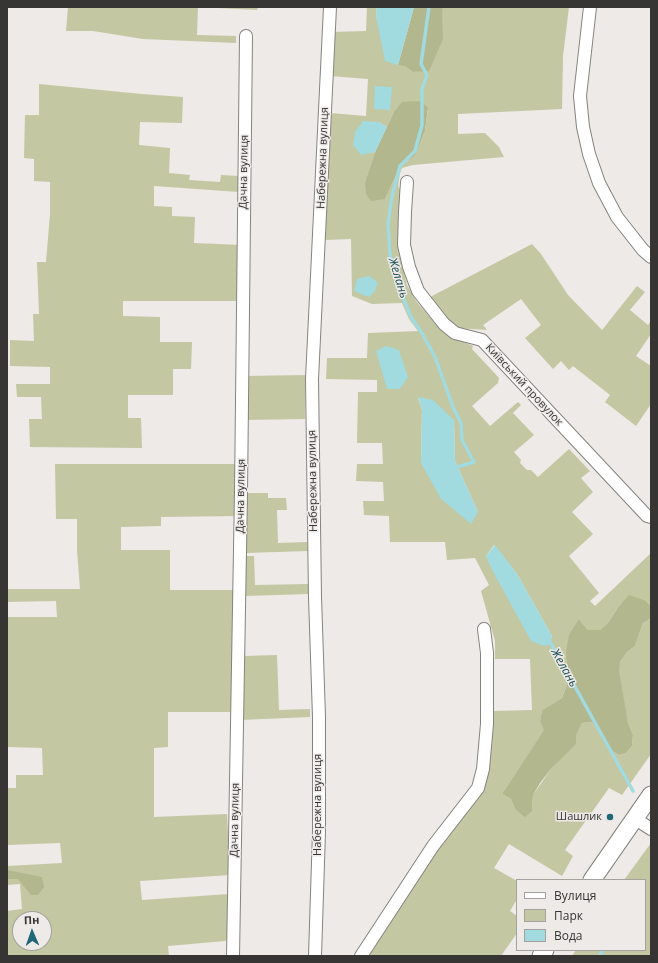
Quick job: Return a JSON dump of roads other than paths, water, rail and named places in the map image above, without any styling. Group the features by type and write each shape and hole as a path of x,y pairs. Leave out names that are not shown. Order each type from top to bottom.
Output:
{"main road":[{"path":"593,879 634,818 649,801"}],"street":[{"name":"Набережна вулиця","path":"315,956 319,831 319,732 312,379 330,7"},
{"path":"590,7 580,96 583,126 589,154 599,183 617,217 643,250 651,257"},
{"name":"Дачна вулиця","path":"233,956 241,500 246,36"},
{"name":"Київський провулок","path":"407,182 404,245 409,267 418,291 444,324 455,333 482,340 646,516 651,517"},
{"path":"361,956 433,846 478,788 483,770 488,724 487,653 484,629"},
{"path":"634,818 651,828"}],"water":[{"path":"376,7 414,7 398,65 385,61 377,21"},
{"path":"375,86 392,87 390,110 374,109"},
{"path":"363,121 379,122 387,127 375,152 361,155 353,145 355,132"},
{"path":"369,276 378,282 375,291 369,297 354,291 357,279"},
{"path":"386,346 399,350 408,377 400,389 387,389 376,351"},
{"path":"418,397 433,400 454,420 455,461 478,512 471,524 441,499 421,463 422,410"},
{"path":"495,545 517,574 552,636 549,645 544,646 531,641 491,568 486,556"}],"waterway":[{"name":"Желань","path":"429,7 421,64 427,75 422,89 422,125 415,151 400,166 392,196 388,224 390,254 399,288 411,317 435,357 453,407 461,423 462,440 474,462 454,468"},
{"name":"Желань","path":"548,638 633,791"},
{"name":"Желань","path":"599,956 602,951"}],"place":[{"name":"Шашлик","path":"610,817"}]}
